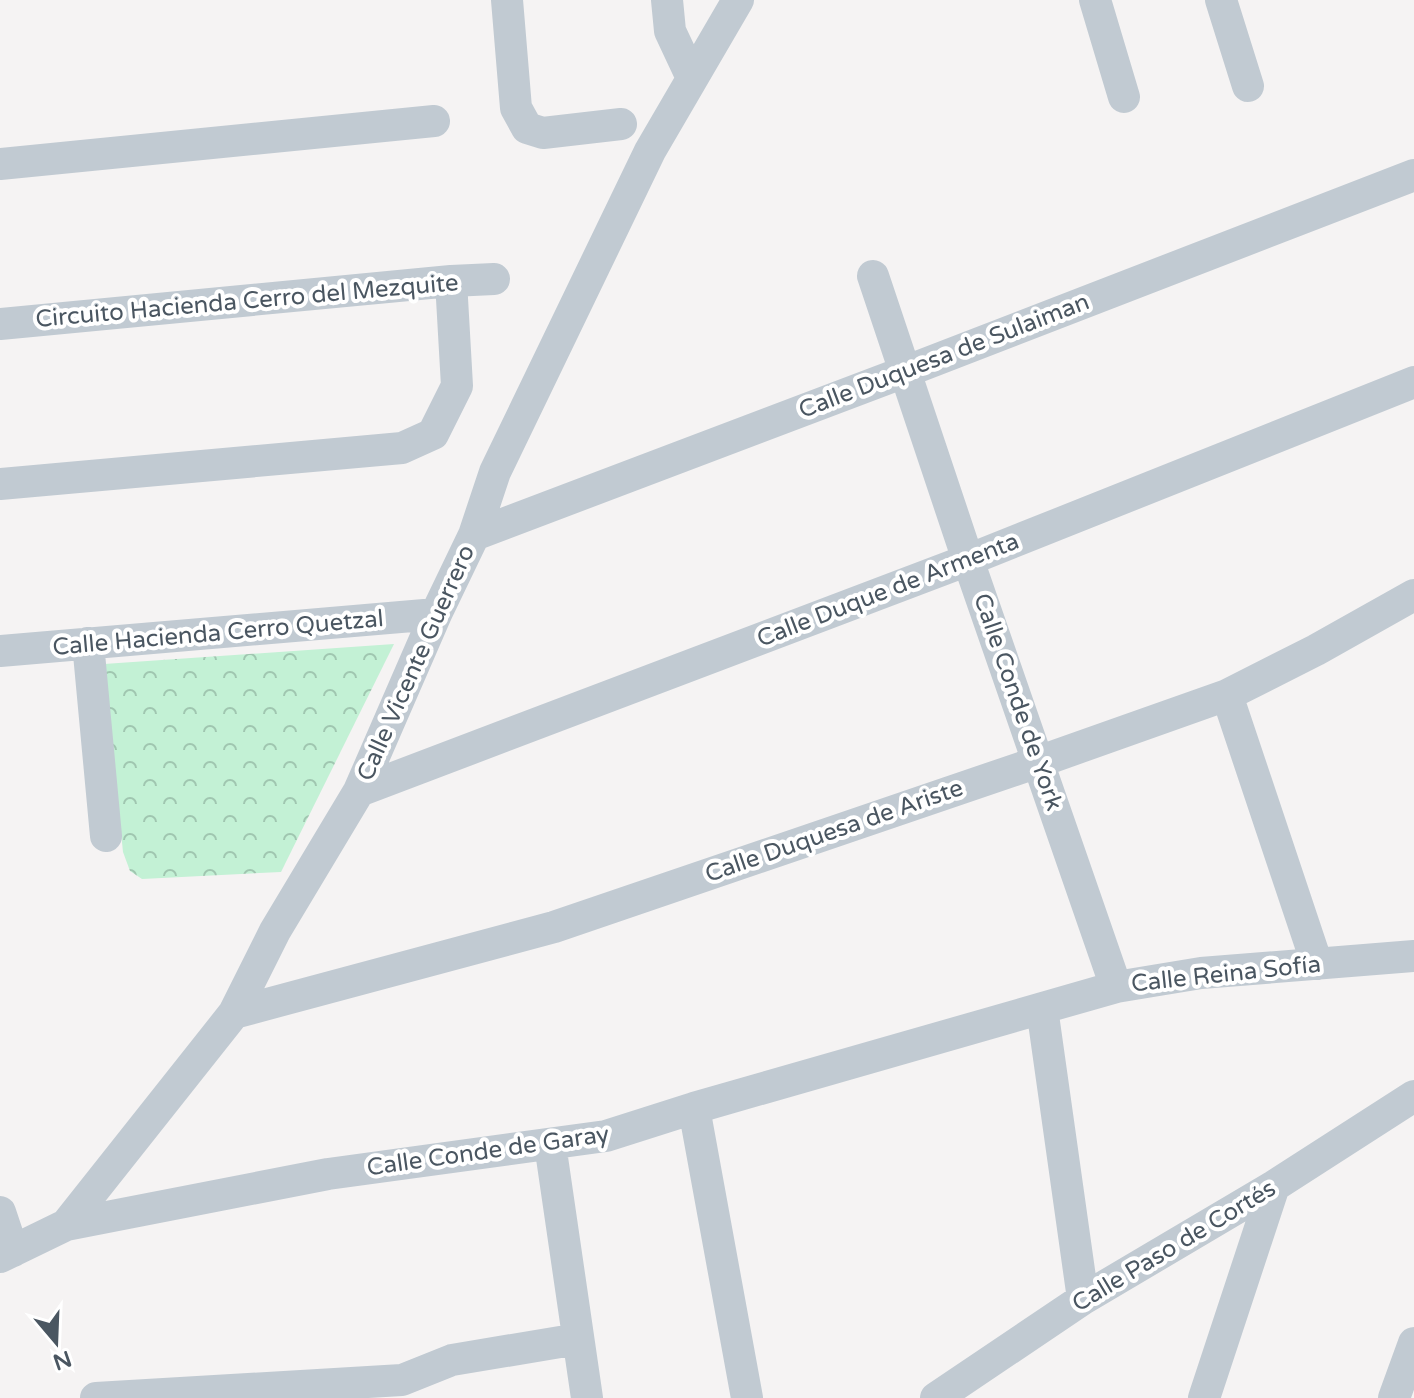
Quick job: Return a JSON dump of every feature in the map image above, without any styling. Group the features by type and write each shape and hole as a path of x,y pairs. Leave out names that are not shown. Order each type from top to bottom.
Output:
{"street":[{"path":"507,0 516,108 527,128 543,133 621,124"},
{"path":"667,0 670,31 692,78"},
{"name":"Calle Vicente Guerrero","path":"6,1254 66,1225 234,1013 275,931 359,791 474,535 501,458 650,151 738,0"},
{"path":"1095,0 1124,97"},
{"path":"1221,0 1248,86"},
{"path":"0,164 434,121"},
{"name":"Calle Duquesa de Sulaiman","path":"474,535 1414,175"},
{"name":"Calle Conde de York","path":"873,276 1116,987"},
{"name":"Circuito Hacienda Cerro del Mezquite","path":"0,324 494,279"},
{"path":"0,484 402,448 433,434 457,386 451,281"},
{"name":"Calle Duque de Armenta","path":"359,791 968,560 1414,382"},
{"name":"Calle Duquesa de Ariste","path":"234,1013 554,927 1038,762 1227,695 1414,595"},
{"name":"Calle Hacienda Cerro Quetzal","path":"0,651 436,614"},
{"path":"88,643 106,836"},
{"path":"1227,695 1317,964"},
{"name":"Calle Reina Sofía","path":"1042,1008 1116,987 1201,973 1414,956"},
{"path":"1042,1008 1083,1299"},
{"name":"Calle Conde de Garay","path":"66,1225 328,1174 606,1136 1042,1008"},
{"name":"Calle Paso de Cortés","path":"936,1398 1083,1299 1274,1186 1414,1096"},
{"path":"694,1108 747,1398"},
{"path":"550,1144 587,1398"},
{"path":"1204,1398 1274,1186"},
{"path":"0,1212 6,1254"},
{"path":"96,1398 402,1380 452,1360 578,1339"},
{"path":"1394,1398 1414,1343"}],"green space":[{"path":"394,644 281,872 142,879 130,871 123,852 104,664"}]}
